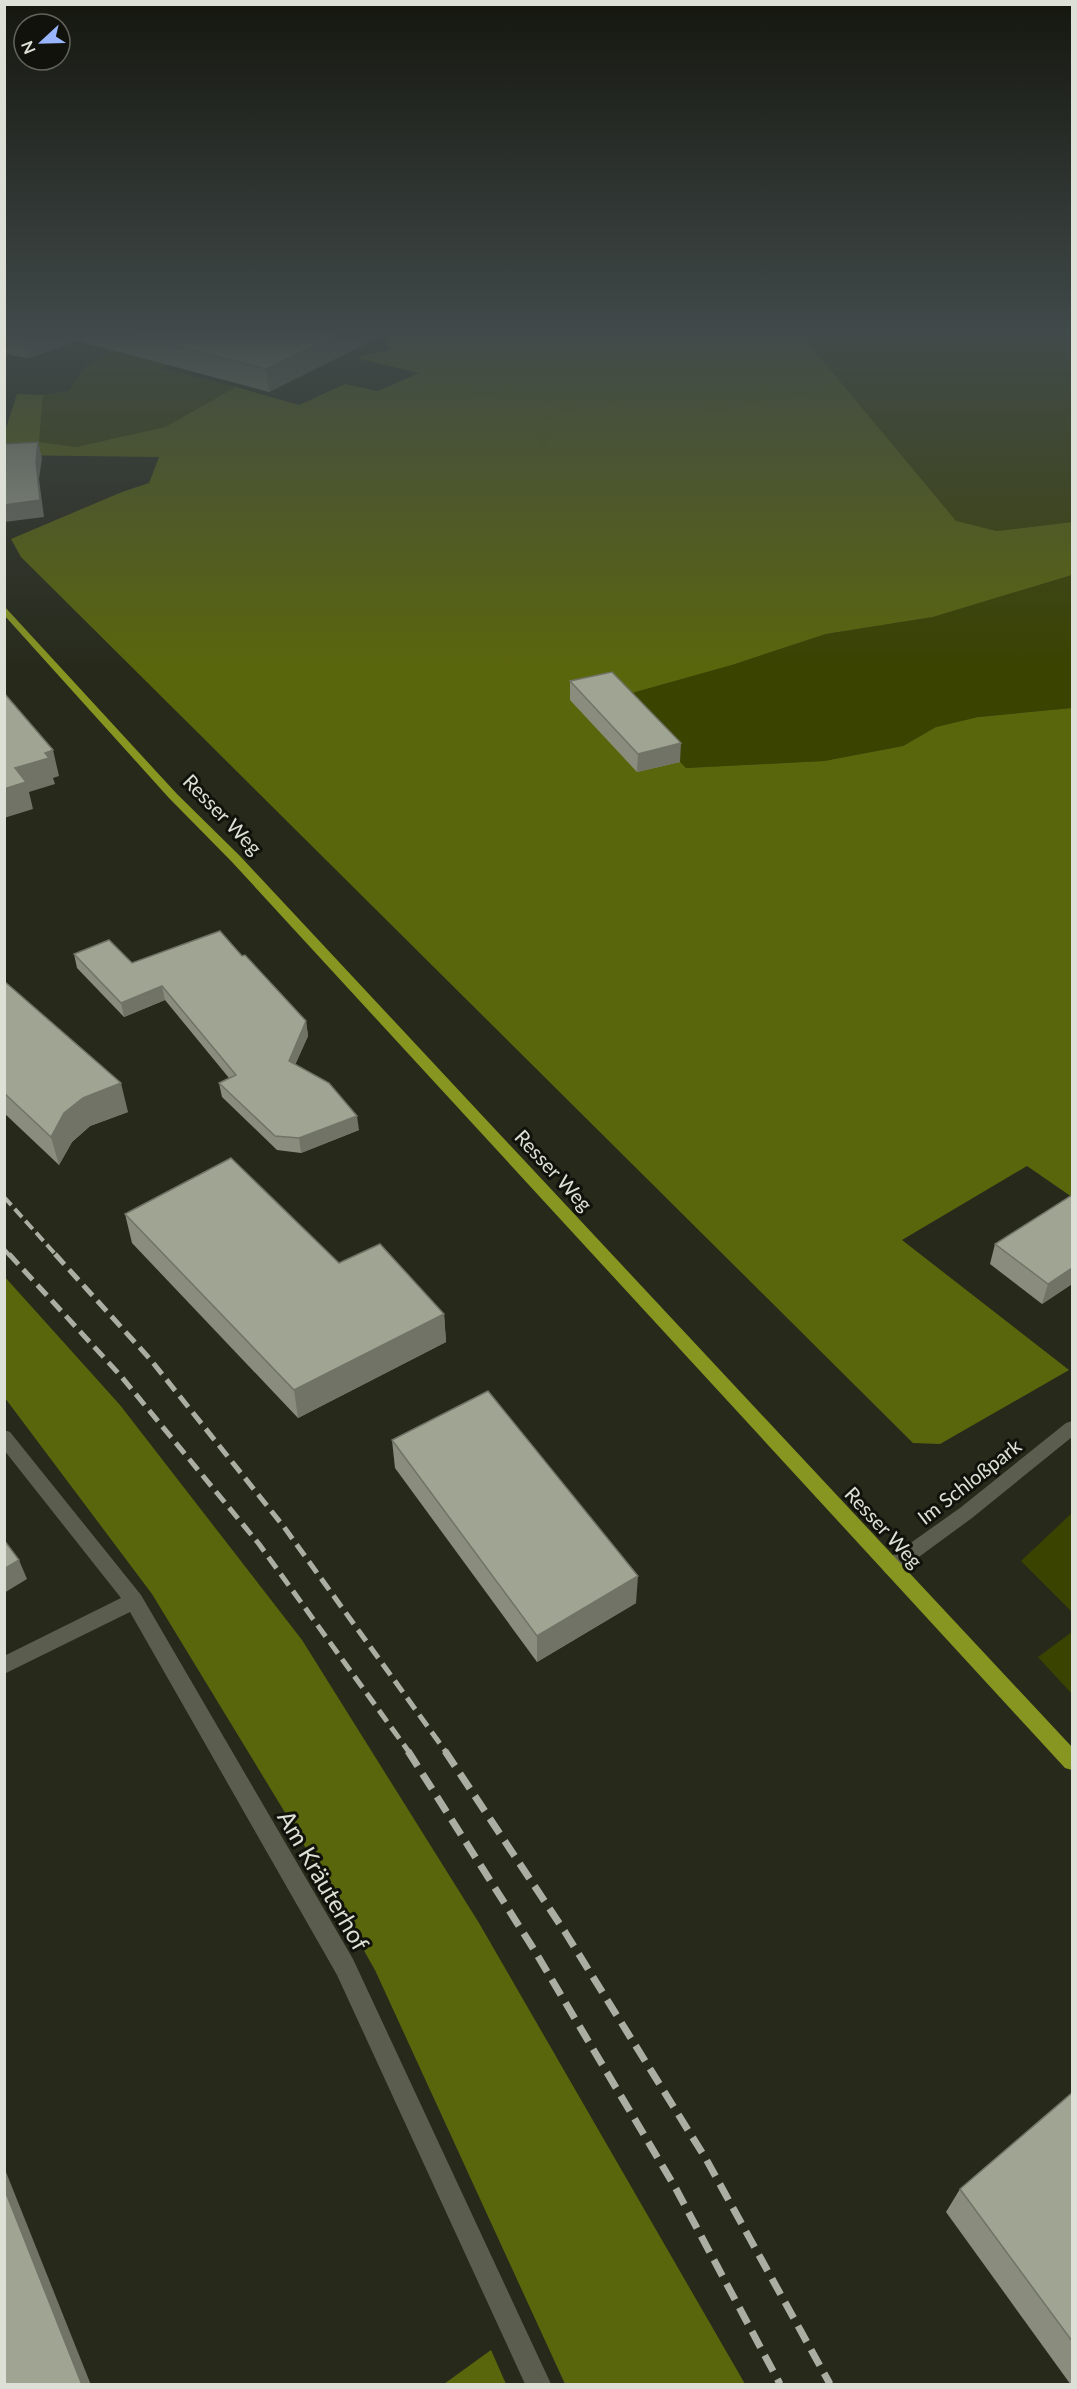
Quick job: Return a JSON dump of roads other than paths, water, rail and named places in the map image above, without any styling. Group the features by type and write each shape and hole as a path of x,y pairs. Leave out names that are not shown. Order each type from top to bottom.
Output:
{"main road":[{"name":"Resser Weg","path":"4,609 173,796 236,859 1072,1761"}],"street":[{"name":"Im Schloßpark","path":"891,1567 966,1514 1072,1428"},
{"name":"Am Kräuterhof","path":"4,1437 134,1601 345,1966 538,2385"},
{"path":"4,1666 134,1601"}],"railway":[{"path":"4,1197 57,1256"},
{"path":"4,1249 10,1256"},
{"path":"9,1254 120,1375 259,1544 409,1752"},
{"path":"55,1254 150,1359 284,1527 446,1752"},
{"path":"408,1751 533,1948 675,2187 780,2384"},
{"path":"445,1751 565,1932 706,2159 830,2384"}]}
